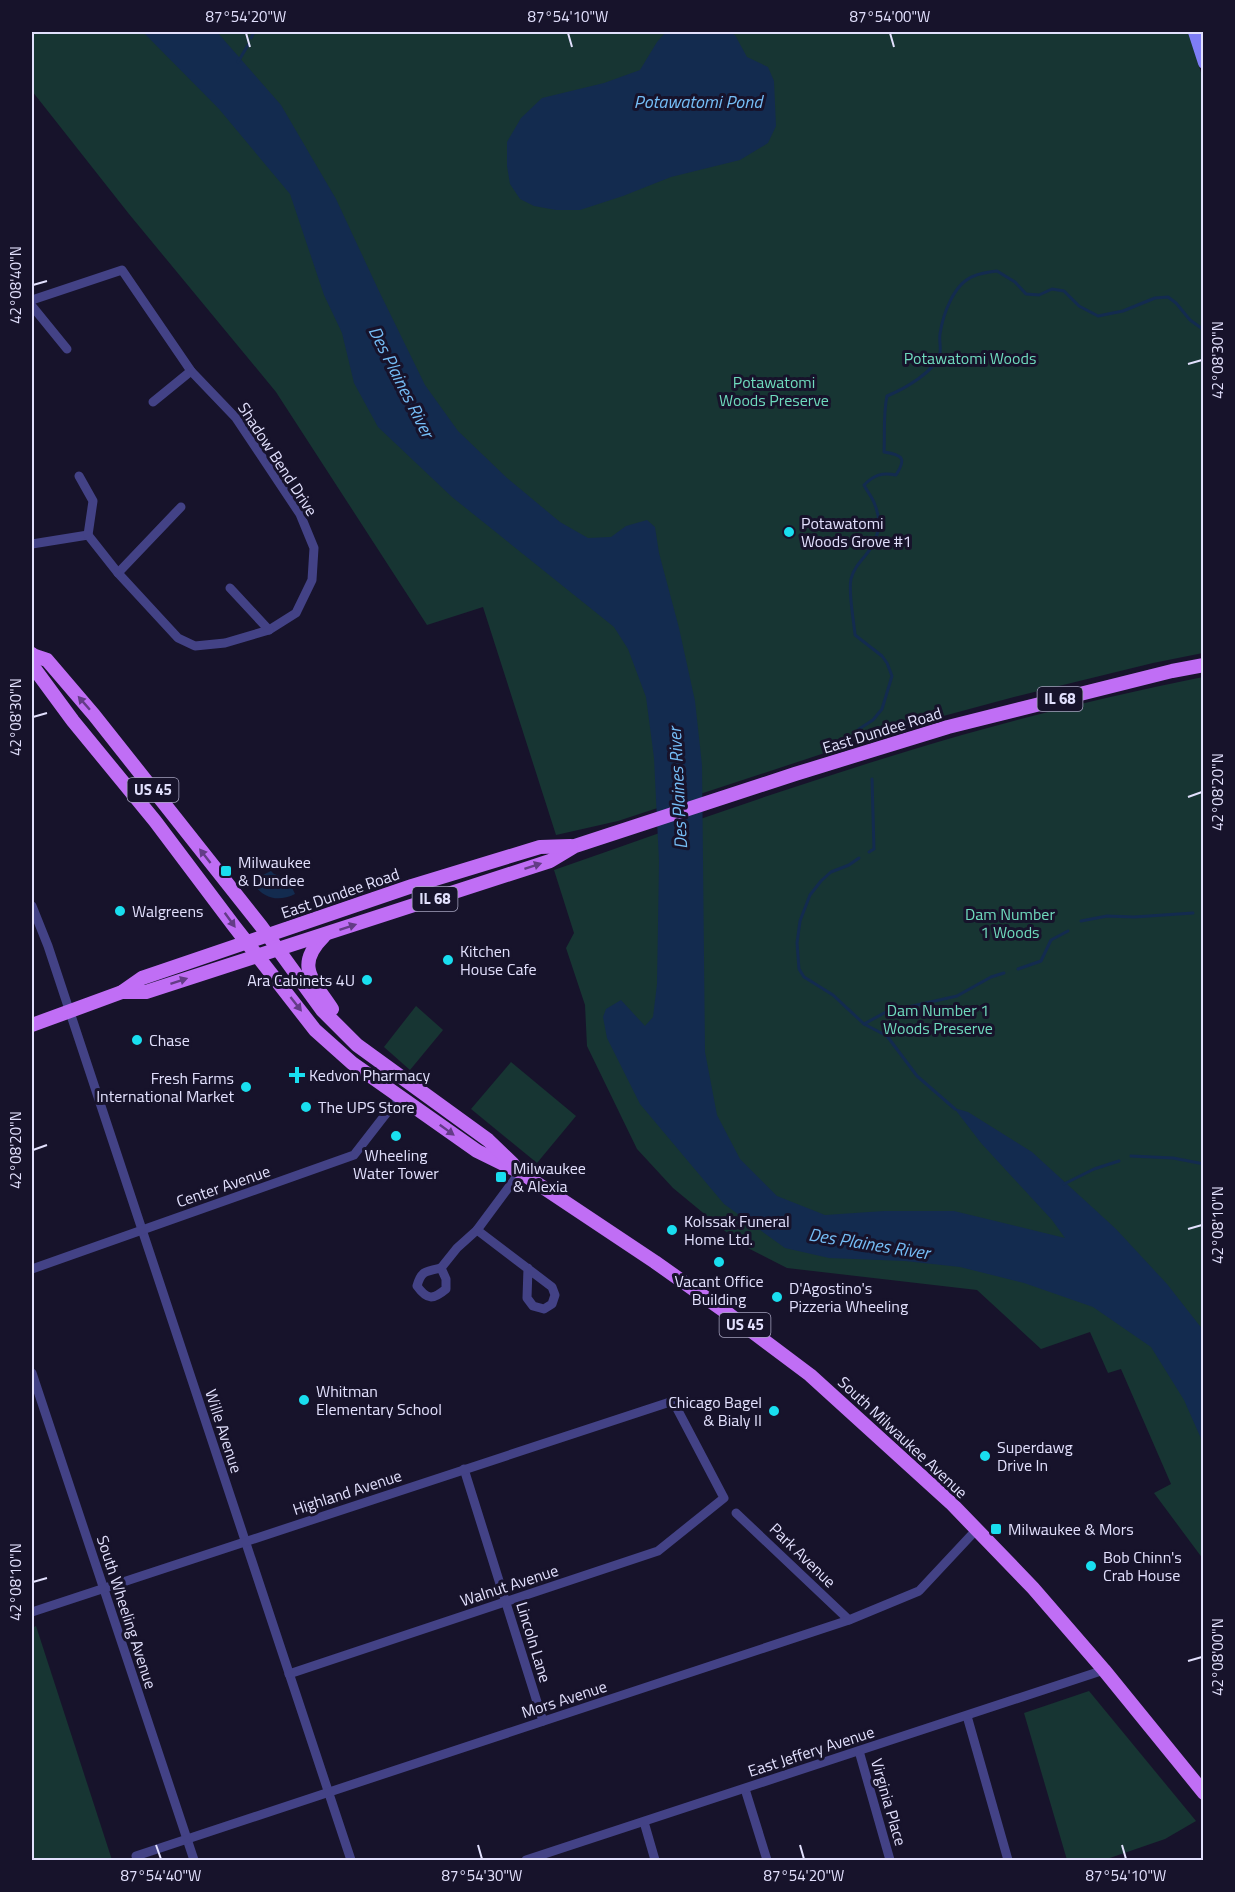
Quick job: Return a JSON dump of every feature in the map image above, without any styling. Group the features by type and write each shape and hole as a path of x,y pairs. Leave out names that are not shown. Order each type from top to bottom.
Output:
{"main road":[{"name":"US 45","path":"247,942 150,814 73,721 34,668 32,654 47,660 94,715 267,935"},
{"name":"East Dundee Road","path":"122,992 146,992 325,935 550,861 575,846 709,801 948,727 1203,665"},
{"name":"East Dundee Road","path":"32,1025 122,992 142,978 404,889 540,847 575,846"},
{"name":"South Milwaukee Avenue","path":"267,935 322,1010 357,1045 488,1140 520,1172"},
{"path":"325,935 314,945 309,954 307,960 309,972 357,1045"},
{"name":"South Milwaukee Avenue","path":"247,942 315,1030 352,1064 477,1151 520,1172 655,1262 779,1350 849,1409 977,1529 1033,1588 1104,1670 1203,1793"}],"street":[{"path":"1194,32 1203,63"},
{"name":"Shadow Bend Drive","path":"32,300 122,270 191,371 236,418 300,514 314,548 312,580 296,613 268,630 225,643 195,646 178,638 118,573 88,535"},
{"path":"32,306 67,349"},
{"path":"153,402 191,371"},
{"path":"32,544 88,535 93,501 79,476"},
{"path":"118,573 181,507"},
{"path":"230,588 268,630"},
{"name":"Wille Avenue","path":"32,906 48,946 351,1860"},
{"name":"Center Avenue","path":"32,1269 354,1155 399,1096"},
{"path":"441,1268 457,1248 477,1230 520,1172"},
{"path":"477,1230 528,1268 552,1287 555,1295 552,1304 544,1309 533,1306 527,1298 528,1268"},
{"name":"South Wheeling Avenue","path":"32,1373 194,1860"},
{"name":"Highland Avenue","path":"32,1612 673,1401 724,1498"},
{"name":"Lincoln Lane","path":"464,1469 543,1721"},
{"name":"Walnut Avenue","path":"289,1674 658,1551 724,1498"},
{"name":"Park Avenue","path":"736,1513 849,1620"},
{"name":"Mors Avenue","path":"136,1856 849,1620 919,1591 977,1529"},
{"name":"East Jeffery Avenue","path":"529,1860 1104,1670"},
{"path":"967,1716 1008,1860"},
{"name":"Virginia Place","path":"859,1751 890,1860"},
{"path":"745,1789 767,1860"},
{"path":"644,1822 655,1860"}],"green space":[{"name":"Potawatomi Woods Preserve","path":"32,32 1189,32 1204,83 1203,653 1014,697 910,725 618,821 556,835 483,607 427,625 276,392 129,214 32,91"},
{"name":"Dam Number 1 Woods Preserve","path":"1203,677 1203,1559 1154,1493 1171,1484 1121,1369 1108,1373 1090,1332 1041,1349 977,1290 787,1268 742,1245 673,1188 637,1149 587,1046 585,1005 566,948 574,933 554,870 775,794 944,740 1055,710"},
{"path":"416,1006 443,1030 410,1070 384,1047"},
{"path":"511,1062 576,1116 537,1163 471,1109"},
{"path":"36,1626 112,1860 32,1860 32,1628"},
{"path":"1089,1691 1196,1821 1165,1839 1104,1860 1067,1860 1024,1713"}],"water":[{"name":"Des Plaines River","path":"143,32 217,32 281,105 336,199 425,385 458,431 507,478 560,522 588,538 611,537 626,526 647,520 655,527 659,553 695,701 702,765 705,1052 717,1115 740,1159 777,1196 825,1215 884,1211 954,1211 1065,1238 1052,1220 981,1143 954,1108 968,1112 1032,1152 1116,1229 1167,1284 1203,1330 1203,1443 1184,1400 1151,1347 1093,1307 1024,1283 960,1267 905,1261 829,1258 785,1248 724,1204 640,1104 607,1038 603,1017 606,1009 621,1000 645,1026 653,1017 657,984 659,861 654,758 646,697 628,649 614,627 452,497 378,427 354,383 342,333 324,295 290,194 219,109"},
{"name":"Potawatomi Pond","path":"666,32 729,32 735,35 747,57 768,67 774,81 776,126 768,143 740,160 671,177 580,210 556,210 534,206 520,199 510,184 507,142 521,118 542,98 604,83 640,70"},
{"path":"271,871 283,877 286,875 295,894 273,898 258,890 254,885 263,875"}],"waterway":[{"path":"251,38 254,32"},
{"path":"238,62 248,45"},
{"path":"859,729 873,720 882,709 892,676 882,656 855,635 851,579 856,567 873,545 879,526 874,502 864,485 878,475 896,475 899,470 902,461 899,456 884,452 887,396 918,379 937,360 940,353 940,336 944,317 955,292 961,285 974,276 997,271 1015,282 1026,294 1039,295 1052,289 1064,291 1079,306 1098,316 1123,311 1155,298 1168,297 1190,320 1204,330"},
{"path":"869,852 874,849 872,779"},
{"path":"859,858 831,872 810,895 800,921 797,943 799,969 804,977 833,995 864,1024 887,1036 917,1076 955,1109"},
{"path":"1081,921 1107,916 1134,917 1193,913"},
{"path":"1018,969 1041,961 1051,940 1068,931"},
{"path":"864,1024 886,1012 957,996 991,977 1004,973"},
{"path":"1131,1156 1173,1158 1204,1164"},
{"path":"1064,1184 1094,1169 1119,1161"}],"place":[{"name":"Potawatomi Woods Grove #1","path":"789,532"},
{"name":"Milwaukee & Dundee","path":"226,871"},
{"name":"Walgreens","path":"120,911"},
{"name":"Kitchen House Cafe","path":"448,960"},
{"name":"Ara Cabinets 4U","path":"367,980"},
{"name":"Chase","path":"137,1040"},
{"name":"Kedvon Pharmacy","path":"297,1075"},
{"name":"Fresh Farms International Market","path":"246,1087"},
{"name":"The UPS Store","path":"306,1107"},
{"name":"Wheeling Water Tower","path":"396,1136"},
{"name":"Milwaukee & Alexia","path":"501,1177"},
{"name":"Kolssak Funeral Home Ltd.","path":"672,1230"},
{"name":"Vacant Office Building","path":"719,1262"},
{"name":"D'Agostino's Pizzeria Wheeling","path":"777,1297"},
{"name":"Whitman Elementary School","path":"304,1400"},
{"name":"Chicago Bagel & Bialy II","path":"774,1411"},
{"name":"Superdawg Drive In","path":"985,1456"},
{"name":"Milwaukee & Mors","path":"996,1529"},
{"name":"Bob Chinn's Crab House","path":"1091,1566"}],"park label":[{"name":"Potawatomi Woods","path":"970,358"},
{"name":"Dam Number 1 Woods","path":"1010,923"}]}
